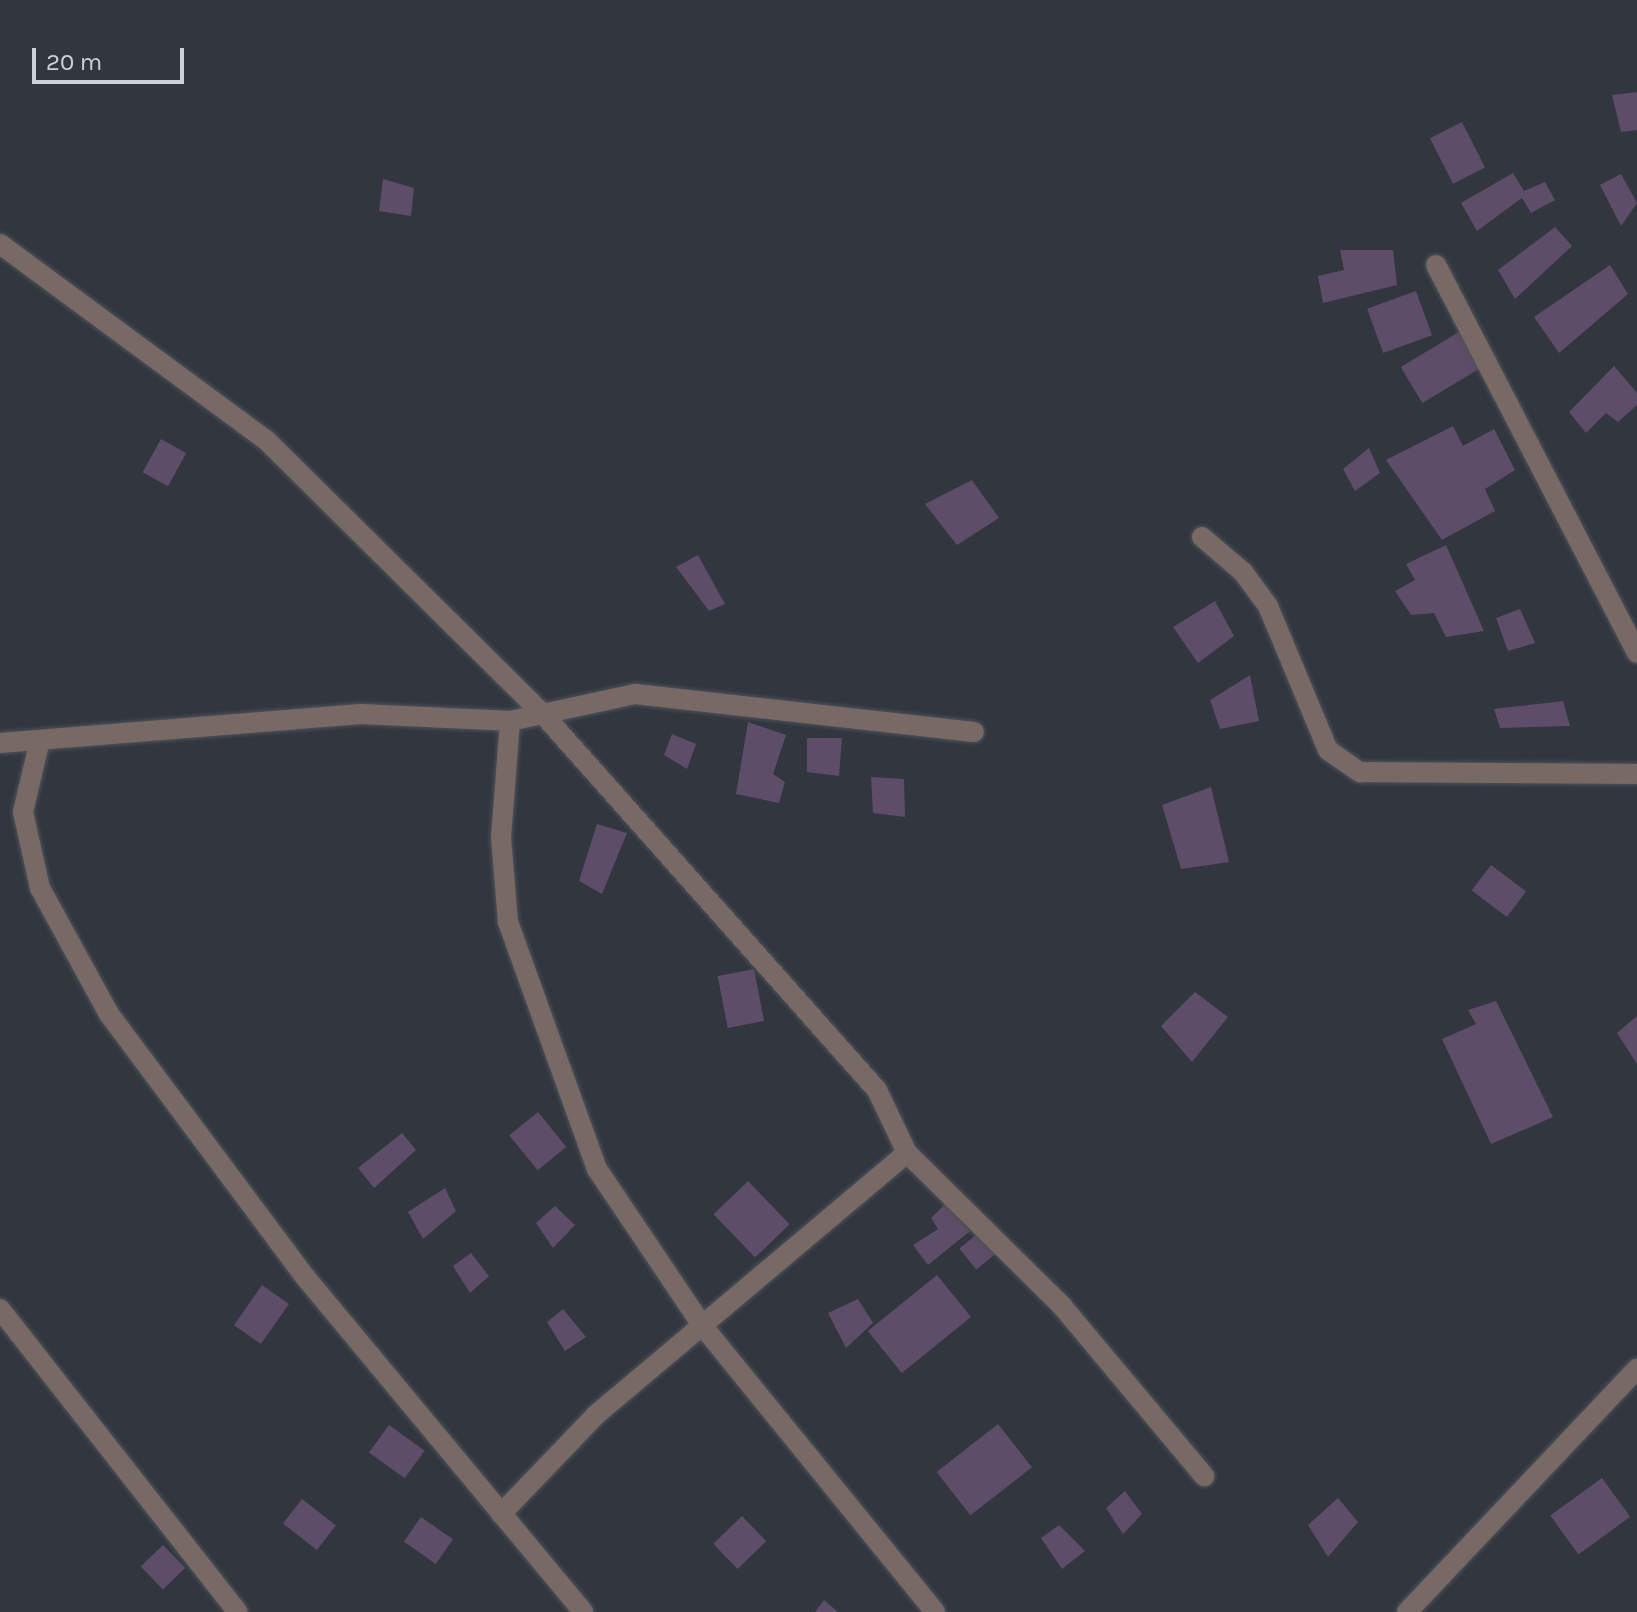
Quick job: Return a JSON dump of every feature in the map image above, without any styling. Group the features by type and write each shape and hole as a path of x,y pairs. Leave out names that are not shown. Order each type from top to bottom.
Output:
{"street":[{"path":"0,244 266,440 543,714 877,1090 907,1153 1062,1306 1204,1476"},
{"path":"1436,265 1637,653"},
{"path":"1202,537 1243,572 1268,606 1328,750 1360,772 1637,774"},
{"path":"0,743 361,714 510,721 635,694 974,732"},
{"path":"510,721 501,837 508,922 597,1169 701,1324 935,1612"},
{"path":"40,740 23,812 40,888 109,1014 306,1278 583,1612"},
{"path":"501,1514 597,1414 907,1153"},
{"path":"0,1309 238,1612"},
{"path":"1407,1612 1637,1369"}],"building":[{"path":"1637,92 1637,130 1621,132 1612,95"},
{"path":"1462,122 1485,167 1453,184 1430,138"},
{"path":"1513,173 1524,191 1545,182 1555,200 1531,213 1522,198 1477,231 1461,203"},
{"path":"1621,174 1637,203 1621,226 1600,185"},
{"path":"383,179 414,188 411,216 379,211"},
{"path":"1555,227 1572,246 1515,299 1498,270"},
{"path":"1340,250 1393,250 1397,285 1323,303 1318,276 1344,270"},
{"path":"1610,265 1628,294 1559,353 1534,317"},
{"path":"1416,291 1432,335 1383,353 1367,309"},
{"path":"1459,332 1481,368 1422,403 1401,367"},
{"path":"1614,366 1637,393 1637,405 1618,422 1606,413 1586,433 1569,412"},
{"path":"1453,426 1463,446 1494,429 1515,470 1485,489 1495,511 1442,540 1386,460"},
{"path":"161,439 186,453 168,486 143,472"},
{"path":"1369,448 1380,473 1355,491 1343,469"},
{"path":"972,480 999,518 957,545 925,504"},
{"path":"1446,545 1484,631 1446,637 1434,613 1411,615 1395,591 1415,580 1406,564"},
{"path":"698,555 725,604 709,611 676,567"},
{"path":"1215,601 1234,636 1198,663 1173,627"},
{"path":"1520,609 1535,643 1508,651 1496,618"},
{"path":"1250,675 1259,721 1220,729 1210,700"},
{"path":"1563,701 1570,726 1500,728 1494,709"},
{"path":"748,722 786,735 773,774 785,782 779,803 736,794"},
{"path":"672,734 696,744 687,769 664,755"},
{"path":"807,738 842,738 839,776 807,772"},
{"path":"871,777 904,779 905,817 873,813"},
{"path":"1211,787 1229,862 1181,869 1162,805"},
{"path":"597,824 627,833 602,894 579,881"},
{"path":"1491,865 1526,891 1507,917 1472,891"},
{"path":"754,969 764,1021 728,1028 718,976"},
{"path":"1195,992 1228,1017 1192,1062 1161,1026"},
{"path":"1496,1001 1553,1117 1491,1144 1442,1039 1476,1024 1468,1010"},
{"path":"1637,1016 1637,1064 1617,1033"},
{"path":"538,1112 566,1147 538,1170 509,1135"},
{"path":"402,1133 416,1150 374,1188 358,1168"},
{"path":"748,1181 790,1224 755,1258 713,1214"},
{"path":"445,1188 456,1211 423,1239 408,1212"},
{"path":"945,1204 970,1231 928,1265 913,1245 938,1229 931,1218"},
{"path":"555,1206 575,1225 553,1248 536,1223"},
{"path":"981,1231 998,1252 976,1270 959,1249"},
{"path":"471,1253 489,1276 470,1293 453,1266"},
{"path":"937,1275 971,1317 902,1373 868,1331"},
{"path":"262,1285 289,1304 261,1344 234,1325"},
{"path":"858,1299 873,1323 846,1348 828,1313"},
{"path":"563,1309 586,1337 565,1351 547,1322"},
{"path":"998,1424 1032,1467 970,1515 937,1472"},
{"path":"389,1425 425,1451 405,1478 369,1453"},
{"path":"1602,1478 1630,1517 1578,1554 1550,1516"},
{"path":"1125,1491 1142,1514 1123,1534 1106,1508"},
{"path":"1338,1498 1358,1522 1328,1557 1308,1525"},
{"path":"302,1499 336,1525 317,1550 283,1523"},
{"path":"742,1516 766,1541 738,1569 713,1544"},
{"path":"421,1517 453,1539 436,1564 404,1542"},
{"path":"1059,1525 1085,1551 1062,1569 1041,1538"},
{"path":"163,1545 185,1568 163,1590 141,1567"},
{"path":"824,1600 838,1612 815,1612"}]}
